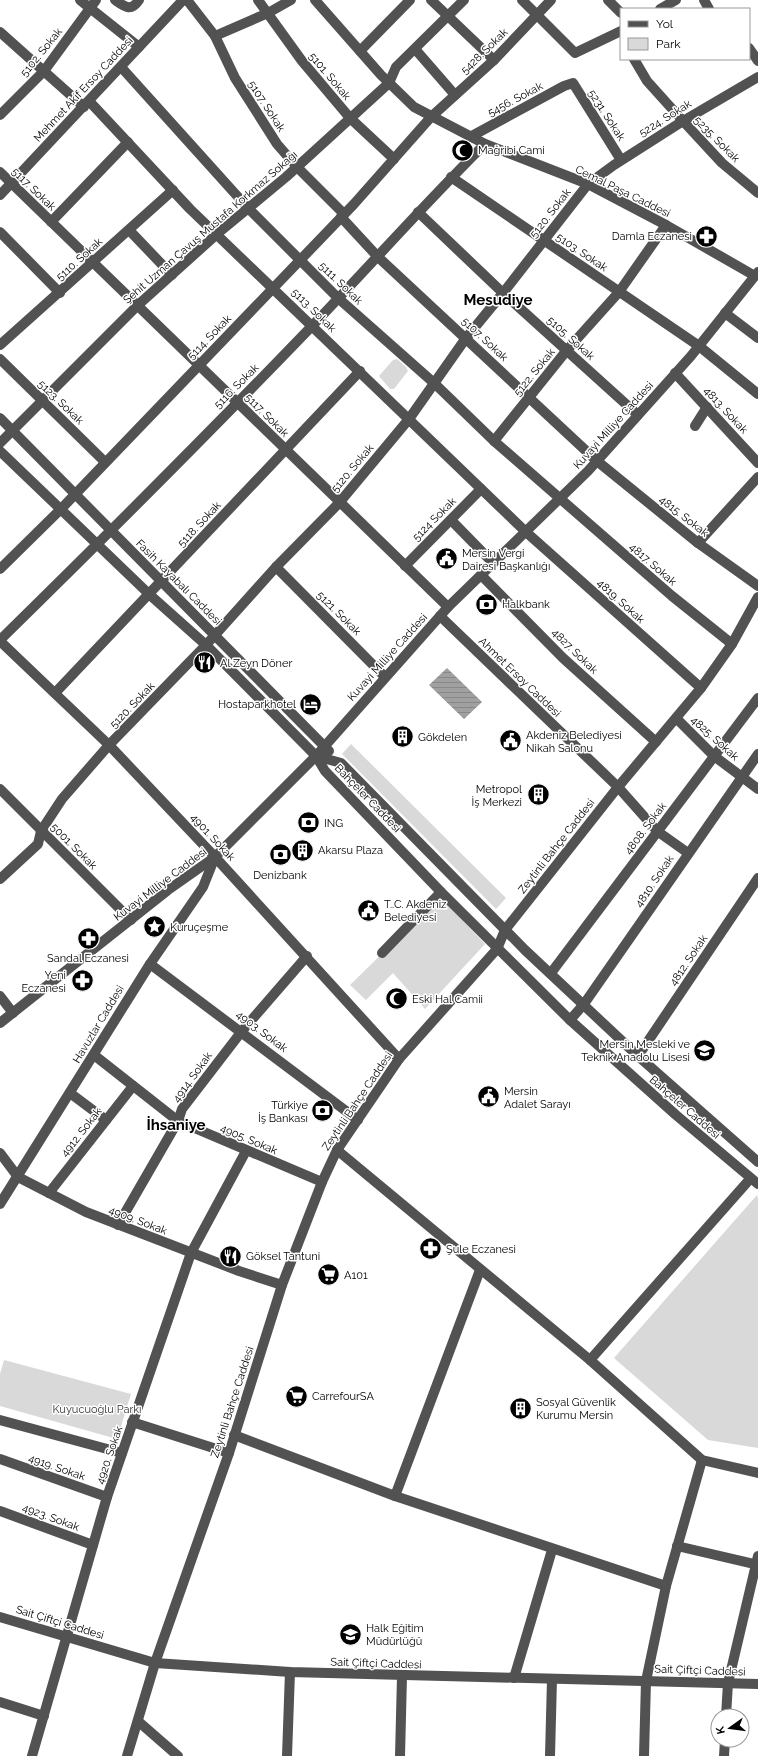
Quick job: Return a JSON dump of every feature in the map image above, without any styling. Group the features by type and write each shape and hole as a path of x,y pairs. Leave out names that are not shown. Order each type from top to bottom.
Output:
{"street":[{"path":"80,0 93,4 139,47"},
{"path":"115,0 130,9 134,7 139,0"},
{"name":"Mehmet Akif Ersoy Caddesi","path":"0,195 183,0"},
{"name":"5107. Sokak","path":"187,0 215,36 235,78 277,144 297,167 377,256 597,461"},
{"name":"5101. Sokak","path":"258,0 302,61 350,118 394,158"},
{"path":"215,36 268,13 291,0"},
{"name":"Cemal Paşa Caddesi","path":"315,0 389,83 414,107 485,144 588,184 666,225 755,279"},
{"path":"360,51 410,0"},
{"path":"431,0 494,60"},
{"path":"389,83 396,67 464,0"},
{"path":"522,0 575,53 620,33"},
{"name":"5428. Sokak","path":"431,117 494,60 551,0"},
{"path":"608,0 620,12"},
{"name":"5102. Sokak","path":"0,115 44,71 93,4"},
{"path":"663,8 674,4"},
{"name":"5113. Sokak","path":"0,32 44,71 86,104 128,142 217,234 526,532"},
{"path":"415,49 455,96"},
{"path":"750,49 758,61"},
{"name":"5235. Sokak","path":"635,60 647,81 683,121 722,163 758,193"},
{"name":"5111. Sokak","path":"121,67 248,208 338,298 434,383 494,441 561,499"},
{"name":"5224. Sokak","path":"588,184 621,160 683,121 758,78"},
{"name":"Şehit Uzman Çavuş Mustafa Korkmaz Sokağı","path":"0,443 138,305 217,234 297,167 389,83"},
{"name":"5456. Sokak","path":"470,137 564,86 573,83"},
{"name":"5231. Sokak","path":"573,83 621,160"},
{"name":"5114. Sokak","path":"0,570 61,509 342,216 431,117"},
{"path":"51,222 128,142"},
{"name":"5116. Sokak","path":"0,640 98,544 313,325 451,177 485,144"},
{"name":"5117. Sokak","path":"0,172 138,305 339,503 448,607"},
{"name":"5103. Sokak","path":"451,177 699,346 758,394"},
{"name":"5120. Sokak","path":"0,879 38,844 41,830 62,799 109,746 206,645 276,567 339,503 409,419 466,338 503,294 588,184"},
{"name":"5110. Sokak","path":"0,345 173,190"},
{"name":"5105. Sokak","path":"418,212 503,294 638,415"},
{"name":"5122. Sokak","path":"494,441 567,350 619,292 666,225"},
{"path":"129,230 172,275"},
{"path":"0,232 60,292"},
{"name":"Kuvayi Milliye Caddesi","path":"0,1023 168,890 215,857 316,756 448,607 561,499 597,461 676,373 755,279"},
{"path":"725,313 758,338"},
{"name":"5123. Sokak","path":"0,359 106,462"},
{"name":"5118. Sokak","path":"55,693 150,595 285,449 360,371"},
{"name":"4813. Sokak","path":"676,373 758,463"},
{"path":"695,426 707,407"},
{"name":"Fasih Kayabalı Caddesi","path":"0,418 340,763"},
{"path":"0,451 150,595 206,645 316,756"},
{"name":"4815. Sokak","path":"597,461 698,543 758,586"},
{"path":"698,543 758,477"},
{"name":"5124 Sokak","path":"405,566 481,489"},
{"name":"4817. Sokak","path":"561,499 672,596 732,644"},
{"path":"450,520 493,563"},
{"name":"4819. Sokak","path":"526,532 700,688"},
{"name":"5121. Sokak","path":"276,567 386,677"},
{"name":"4827. Sokak","path":"481,575 563,658 656,742"},
{"name":"Zeytinli Bahçe Caddesi","path":"127,1756 139,1722 155,1663 229,1453 282,1285 322,1182 337,1150 399,1059 497,949 505,930 618,787 677,719 732,644 758,597"},
{"name":"Ahmet Ersoy Caddesi","path":"440,616 618,787 657,831 688,853"},
{"name":"4901. Sokak","path":"0,640 109,746 215,857 307,956 399,1059"},
{"name":"4808. Sokak","path":"550,973 758,698"},
{"name":"4825. Sokak","path":"677,719 714,756 758,789"},
{"name":"4810. Sokak","path":"570,1020 584,1004 758,754"},
{"name":"Bahçeler Caddesi","path":"316,756 340,763 505,930 550,973 638,1056 756,1157"},
{"name":"Bahçeler Caddesi","path":"316,756 325,771 497,949 570,1020 754,1182"},
{"name":"5001. Sokak","path":"0,790 131,920"},
{"name":"Havuzlar Caddesi","path":"0,1204 150,964 203,887 215,857"},
{"name":"4812. Sokak","path":"638,1056 758,878"},
{"path":"382,953 441,892"},
{"name":"4914. Sokak","path":"118,1225 178,1122 182,1109 242,1031 307,956"},
{"name":"4903. Sokak","path":"150,964 242,1031 358,1120"},
{"path":"0,996 13,1013"},
{"name":"4905. Sokak","path":"94,1055 178,1122 322,1182"},
{"name":"4912. Sokak","path":"49,1193 132,1086"},
{"path":"70,1093 106,1120"},
{"path":"337,1150 480,1270 516,1297 590,1360 702,1460 758,1473"},
{"name":"4920. Sokak","path":"32,1756 107,1497 132,1422 192,1253 246,1151"},
{"name":"4909. Sokak","path":"0,1153 18,1177 86,1212 192,1253 282,1285"},
{"path":"590,1360 754,1182"},
{"path":"395,1496 480,1270"},
{"path":"0,1420 122,1453"},
{"path":"132,1422 229,1453"},
{"path":"234,1435 395,1496 552,1550 666,1586"},
{"name":"4919. Sokak","path":"0,1459 107,1497"},
{"path":"644,1756 646,1681 666,1586 702,1460"},
{"name":"4923. Sokak","path":"0,1511 93,1545"},
{"path":"677,1546 757,1562 728,1683 726,1708"},
{"path":"514,1678 552,1550"},
{"name":"Sait Çiftçi Caddesi","path":"0,1617 66,1638 155,1663 290,1672 402,1676 758,1684"},
{"path":"287,1756 290,1672"},
{"path":"400,1756 402,1676"},
{"path":"550,1756 552,1679"},
{"path":"0,1702 44,1716"},
{"path":"139,1722 178,1756"}],"green space":[{"path":"397,359 406,367 408,371 394,389 390,389 379,376 393,360"},
{"path":"351,744 506,898 496,909 342,754"},
{"path":"440,897 485,944 425,1009 393,973 366,1000 350,985"},
{"path":"757,1195 758,1448 708,1440 614,1358"},
{"name":"Kuyucuoğlu Parkı","path":"4,1360 131,1394 117,1439 0,1406 0,1374"}],"shaded area":[{"path":"447,668 482,702 464,719 429,685"}],"place":[{"name":"Mağribi Cami","path":"463,150"},
{"name":"Damla Eczanesi","path":"707,236"},
{"name":"Mersin Vergi Dairesi Başkanlığı","path":"446,559"},
{"name":"Halkbank","path":"487,604"},
{"name":"Al Zeyn Döner","path":"205,663"},
{"name":"Hostaparkhotel","path":"311,704"},
{"name":"Gökdelen","path":"403,737"},
{"name":"Akdeniz Belediyesi Nikah Salonu","path":"511,741"},
{"name":"Metropol İş Merkezi","path":"538,795"},
{"name":"ING","path":"309,823"},
{"name":"Akarsu Plaza","path":"303,850"},
{"name":"Denizbank","path":"280,855"},
{"name":"T..C. Akdeniz Belediyesi","path":"369,910"},
{"name":"Kuruçeşme","path":"154,927"},
{"name":"Sandal Eczanesi","path":"88,938"},
{"name":"Yeni Eczanesi","path":"82,981"},
{"name":"Eski Hal Camii","path":"396,999"},
{"name":"Mersin Mesleki ve Teknik Anadolu Lisesi","path":"705,1050"},
{"name":"Mersin Adalet Sarayı","path":"489,1097"},
{"name":"Türkiye İş Bankası","path":"323,1111"},
{"name":"Şule Eczanesi","path":"430,1249"},
{"name":"Göksel Tantuni","path":"231,1256"},
{"name":"A101","path":"328,1275"},
{"name":"CarrefourSA","path":"297,1396"},
{"name":"Sosyal Güvenlik Kurumu Mersin","path":"521,1408"},
{"name":"Halk Eğitim Müdürlüğü","path":"351,1634"}],"district":[{"name":"Mesudiye","path":"498,300"},
{"name":"İhsaniye","path":"176,1125"}]}
